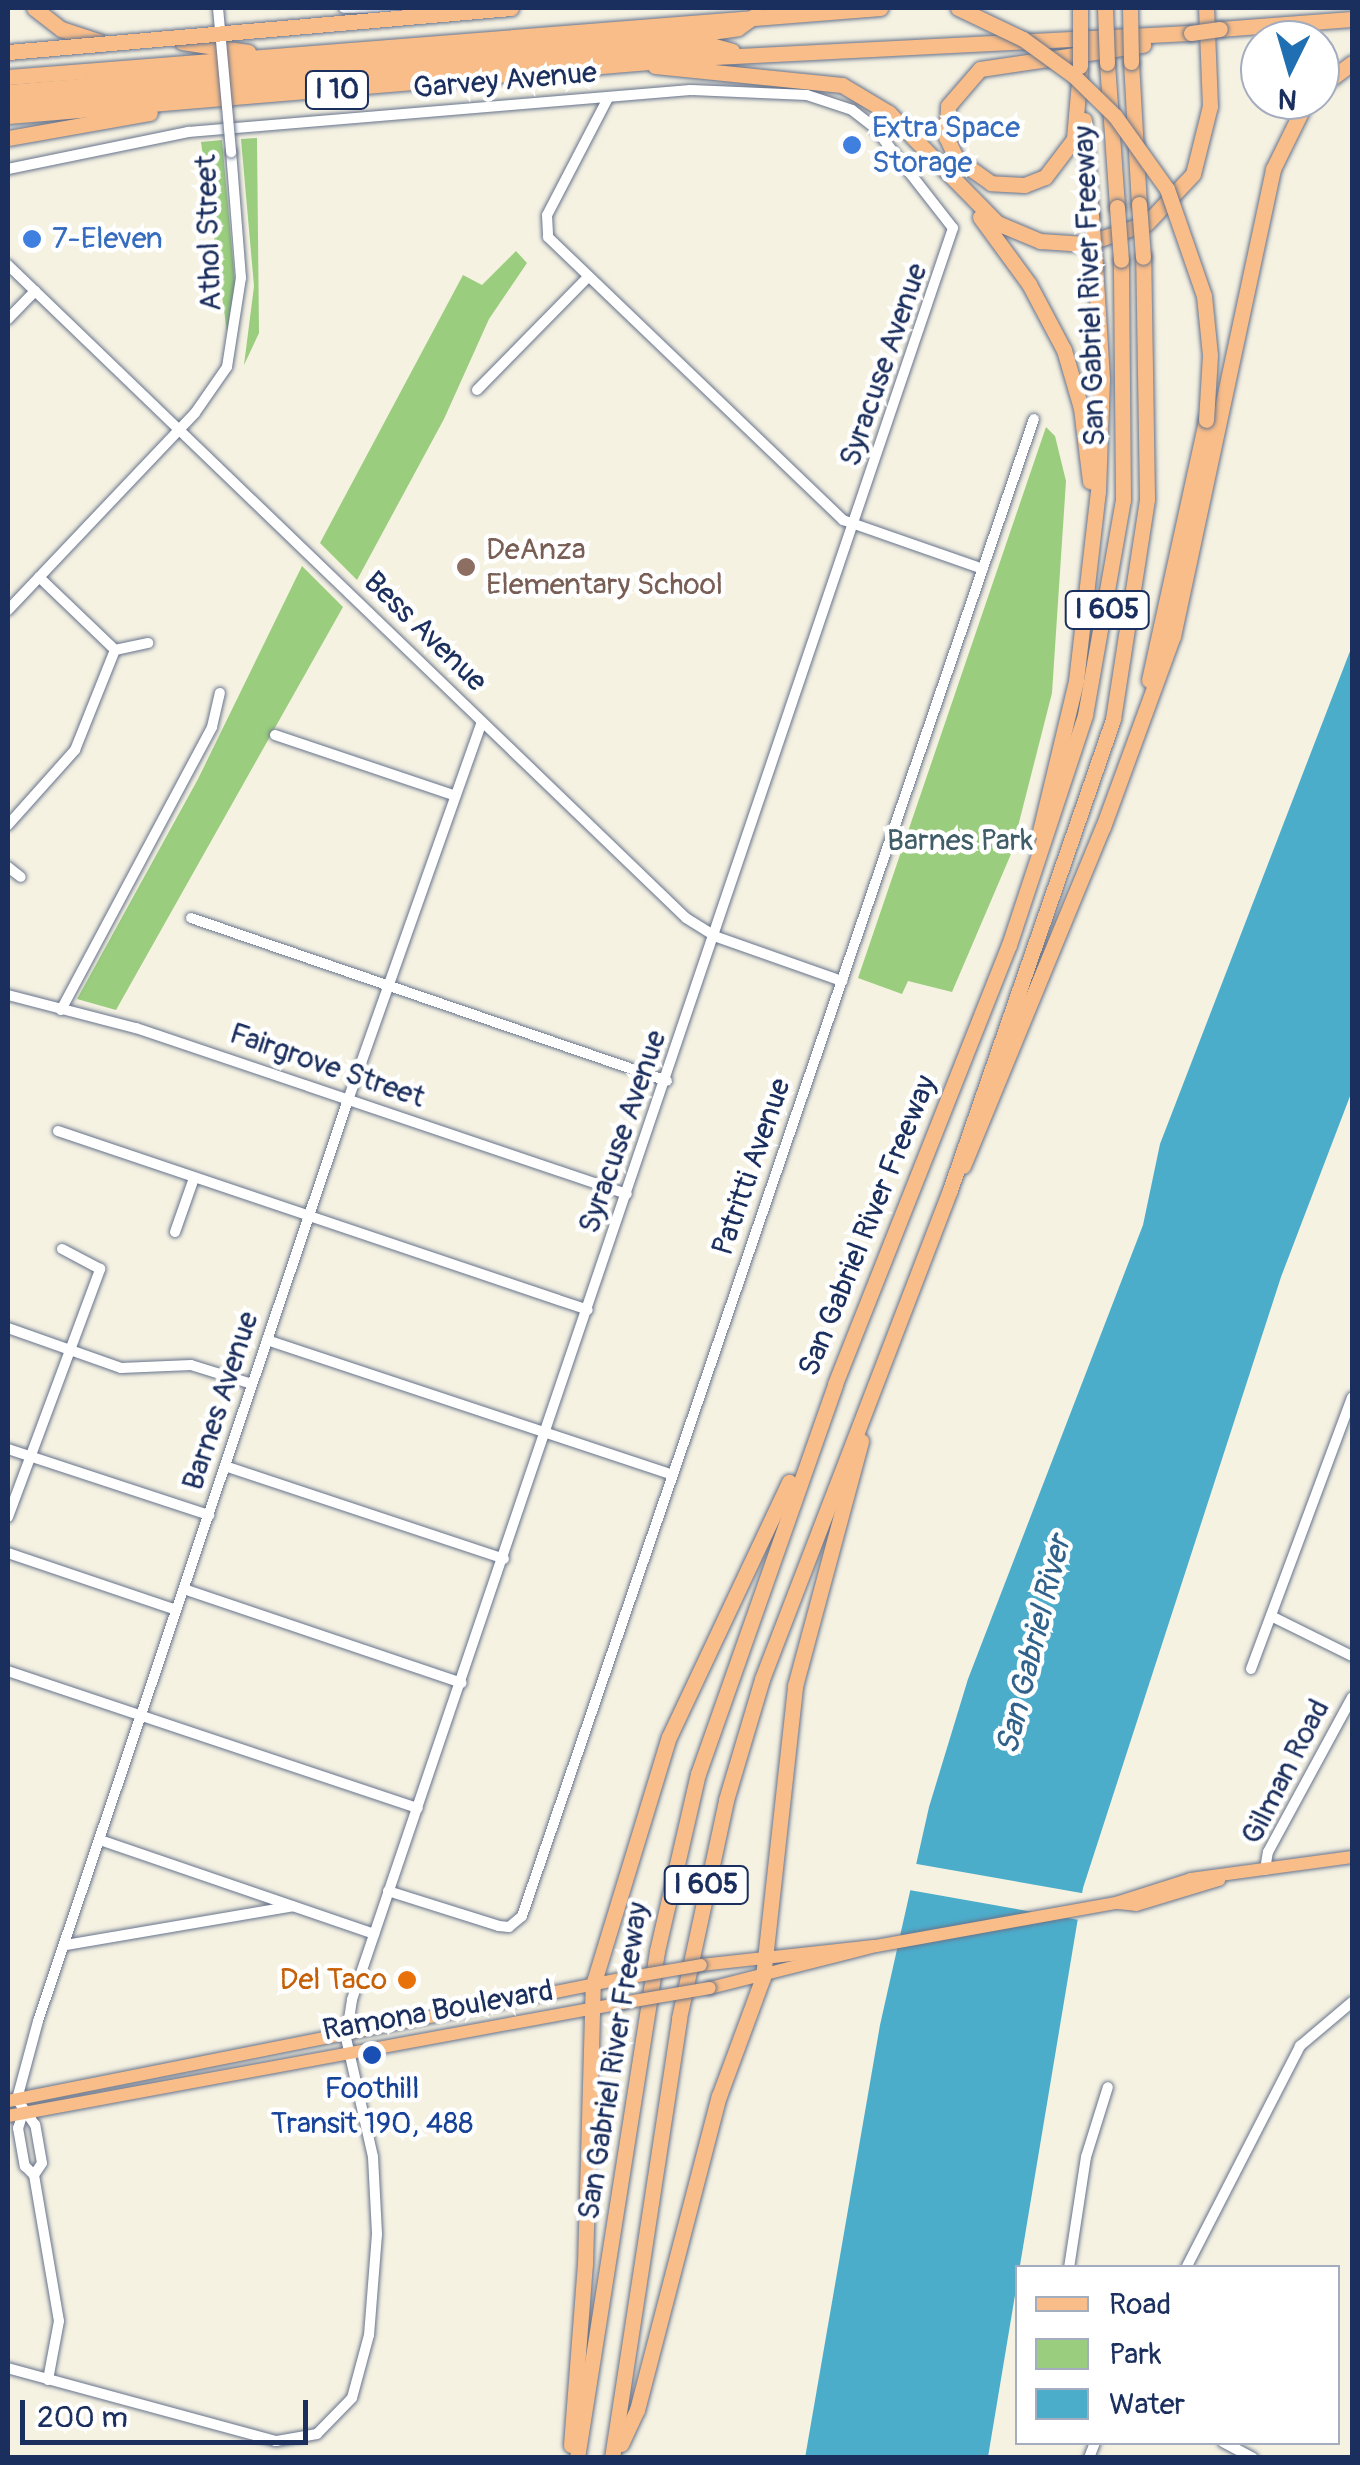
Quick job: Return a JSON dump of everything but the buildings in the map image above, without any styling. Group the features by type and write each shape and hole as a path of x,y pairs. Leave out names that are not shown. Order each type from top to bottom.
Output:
{"highway":[{"path":"34,8 86,39 206,42 266,56"},
{"path":"8,52 511,8"},
{"path":"686,19 724,8"},
{"name":"I 10","path":"8,77 686,19 880,8"},
{"path":"958,8 1023,39 1074,76 1115,116 1167,189 1204,296 1210,355 1206,420 1129,757"},
{"path":"1008,946 1068,725 1102,425 1080,66 1080,8"},
{"name":"San Gabriel River Freeway","path":"574,2458 676,1863 738,1644 834,1384 1008,946 1086,715 1114,570 1126,434 1105,8"},
{"name":"San Gabriel River Freeway","path":"613,2458 679,2018 726,1800 762,1679 950,1190 1113,719 1147,499 1143,257 1130,8"},
{"path":"636,62 703,76 842,85 889,113 960,190 998,223 1040,241 1103,241 1147,223 1184,188 1204,147 1212,82 1206,8"},
{"path":"8,92 712,32 738,28 758,14"},
{"name":"I 10","path":"8,116 636,62 1191,33 1352,19"},
{"path":"1080,66 1074,139 1056,169 1035,182 1002,186 980,179 956,158 946,137 948,106 980,69 1191,33"},
{"path":"8,103 711,45 746,56"},
{"path":"8,138 193,102"},
{"path":"950,1190 983,1129 1129,757 1184,595 1272,169 1297,120"},
{"path":"960,190 1029,284 1068,361 1088,444 1091,545"},
{"path":"613,2458 637,2410 719,2096 764,1977 794,1686 891,1336"},
{"path":"574,2458 585,2264 592,1985 670,1737 834,1384"}],"main road":[{"name":"Ramona Boulevard","path":"16,2104 350,2053 710,1988 876,1946 1109,1905 1136,1906 1193,1892 1226,1877 1352,1857"},
{"name":"Ramona Boulevard","path":"8,2116 16,2104 626,1978 768,1954 876,1946"}],"street":[{"name":"Athol Street","path":"8,610 178,431 217,383 236,332 241,278 218,8"},
{"path":"344,8 416,8"},
{"name":"Garvey Avenue","path":"8,169 188,132 690,90 832,101 874,127 952,228"},
{"path":"608,98 544,223 548,237 855,526 983,569"},
{"name":"Syracuse Avenue","path":"8,2368 276,2441 317,2434 341,2415 364,2362 378,2248 373,2157 346,2038 374,1934 717,937 952,228"},
{"name":"Bess Avenue","path":"8,265 686,918 717,937 842,981"},
{"path":"478,390 588,277"},
{"path":"8,319 35,291"},
{"name":"Patritti Avenue","path":"388,1890 510,1927 522,1916 1034,418"},
{"path":"39,577 116,650"},
{"path":"116,650 148,643"},
{"path":"8,825 75,750 116,650"},
{"path":"60,1010 212,727 220,693"},
{"name":"Barnes Avenue","path":"34,2175 25,2166 16,2104 252,1384 453,795 482,722"},
{"path":"274,735 453,795"},
{"path":"8,867 21,877"},
{"path":"191,918 667,1081"},
{"name":"Fairgrove Street","path":"8,996 110,1020 628,1194"},
{"path":"58,1132 588,1310"},
{"path":"175,1232 194,1178"},
{"path":"8,1517 98,1264 62,1249"},
{"path":"8,1328 120,1368 191,1365 252,1384"},
{"path":"267,1340 672,1475"},
{"path":"1251,1668 1352,1397"},
{"path":"8,1449 210,1516"},
{"path":"225,1466 504,1560"},
{"path":"8,1553 176,1610"},
{"path":"184,1590 461,1683"},
{"path":"1271,1616 1352,1656"},
{"path":"8,1671 418,1808"},
{"name":"Gilman Road","path":"1264,1870 1268,1852 1352,1696"},
{"path":"100,1840 374,1934"},
{"path":"66,1945 294,1906"},
{"path":"1188,2265 1300,2046 1352,2002"},
{"path":"1069,2265 1086,2157 1108,2087"},
{"path":"16,2104 35,2125 42,2163 34,2175 59,2321 48,2380"},
{"path":"1229,2445 1253,2458"}],"green space":[{"path":"257,138 259,333 244,365 254,286 241,139"},
{"path":"222,140 236,294 227,332 201,142"},
{"path":"516,251 527,263 489,319 444,419 357,580 320,543 463,275 482,285"},
{"name":"Barnes Park","path":"1046,427 1055,436 1066,481 1052,693 1011,854 952,992 908,981 902,994 858,978"},
{"path":"302,566 343,607 116,1010 77,999 198,779"}],"water":[{"name":"San Gabriel River","path":"1352,646 1352,1091 1281,1277 1083,1888 1020,2265 1015,2265 1015,2295 988,2457 805,2458 880,2025 929,1807 968,1679 1143,1225 1160,1144"}],"pier":[{"path":"897,1860 1087,1894 1082,1921 892,1887"}],"place":[{"name":"Extra Space Storage","path":"852,145"},
{"name":"7-Eleven","path":"32,239"},
{"name":"DeAnza Elementary School","path":"466,567"},
{"name":"Del Taco","path":"407,1980"},
{"name":"Foothill Transit 190, 488","path":"372,2055"}]}
